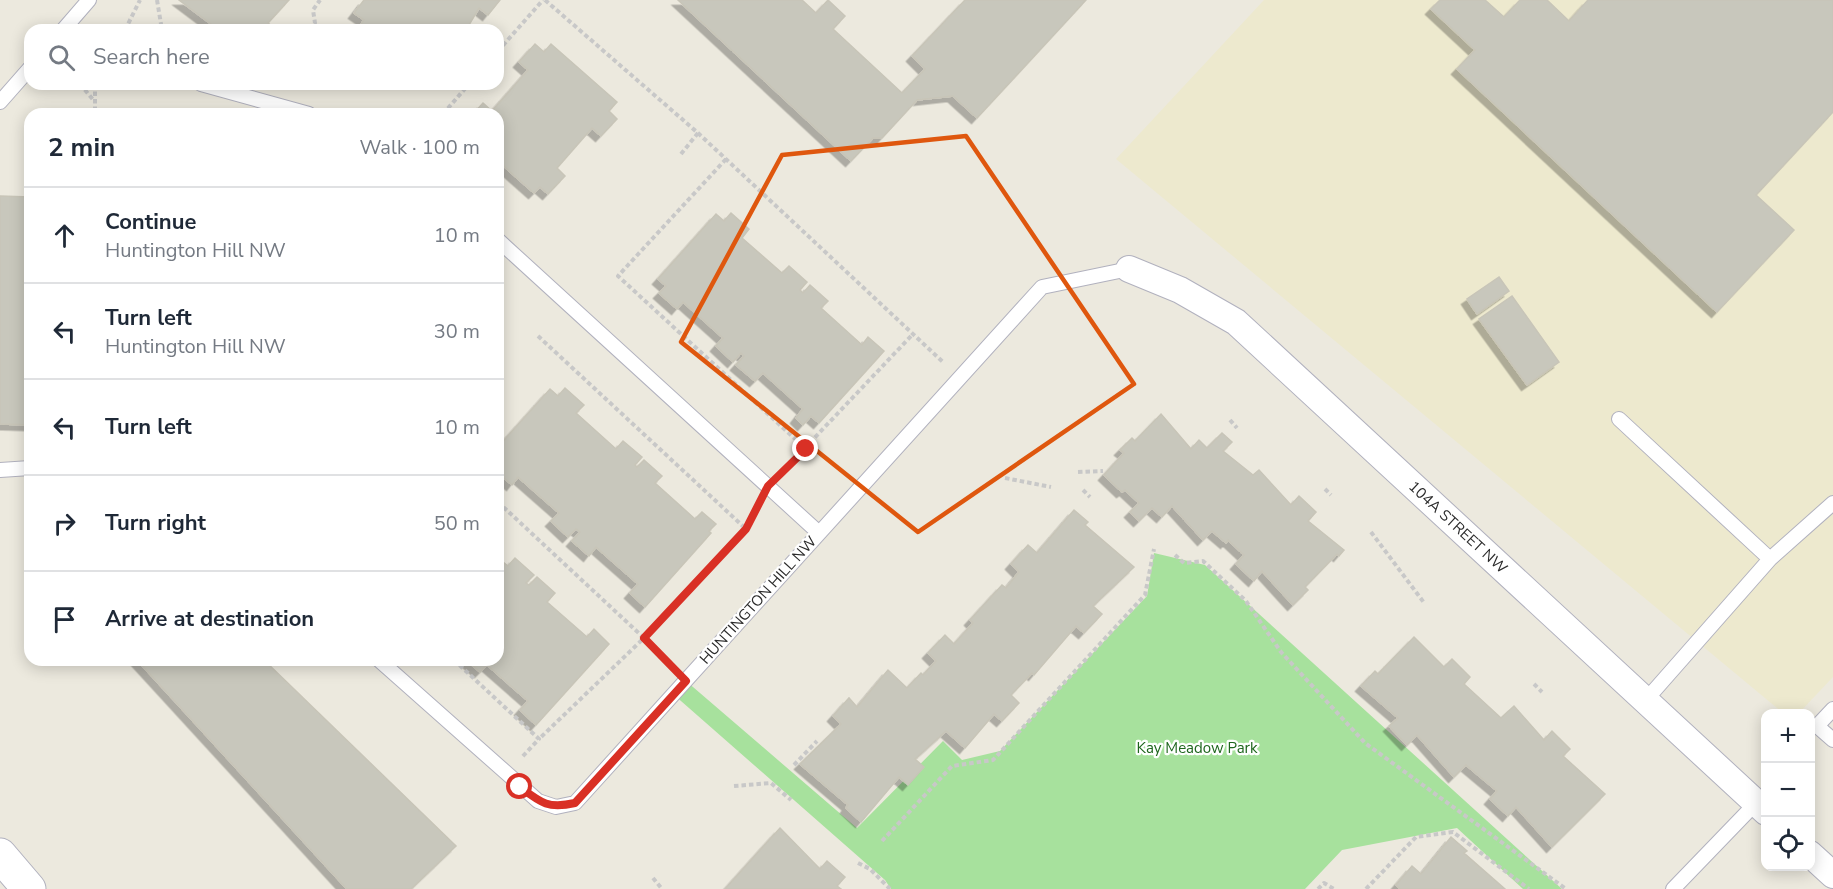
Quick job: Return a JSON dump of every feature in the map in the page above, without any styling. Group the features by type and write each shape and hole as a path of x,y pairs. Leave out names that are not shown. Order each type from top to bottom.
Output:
{"main road":[{"path":"0,855 29,889"}],"street":[{"name":"104A STREET NW","path":"1129,269 1180,290 1236,322 1761,808"},
{"path":"1815,859 1833,875"}],"lane":[{"path":"72,24 90,0"},
{"path":"0,102 24,75"},
{"path":"223,90 287,108"},
{"name":"HUNTINGTON HILL NW","path":"386,666 538,801 556,807 575,803 819,533 504,245"},
{"path":"819,533 1042,287 1129,269"},
{"path":"1619,419 1770,559"},
{"path":"0,470 24,468"},
{"path":"1645,701 1770,559 1833,503"},
{"path":"1833,709 1817,726 1833,740"},
{"path":"1673,889 1761,808"}],"path":[{"path":"128,24 140,0"},
{"path":"157,0 161,24"},
{"path":"314,24 314,10 321,0"},
{"path":"504,44 544,0 698,133 960,378"},
{"path":"85,90 95,102"},
{"path":"95,90 95,108"},
{"path":"448,108 464,90"},
{"path":"681,154 698,133"},
{"path":"726,159 618,276 806,449"},
{"path":"521,759 644,638 746,529 768,486 806,449 913,334"},
{"path":"538,336 746,529"},
{"path":"1230,420 1238,428"},
{"path":"1078,472 1103,471"},
{"path":"1005,478 1051,487"},
{"path":"1325,489 1331,495"},
{"path":"1083,490 1090,497"},
{"path":"504,508 644,638 686,681"},
{"path":"1371,532 1425,604"},
{"path":"882,841 952,766 993,760 1145,595 1154,549"},
{"path":"1175,555 1184,563 1203,561 1246,601 1281,652 1365,743 1566,889"},
{"path":"460,666 539,739"},
{"path":"1534,684 1542,692"},
{"path":"794,765 817,741"},
{"path":"734,786 771,783 791,800"},
{"path":"1366,889 1416,837 1453,832 1529,889"},
{"path":"858,863 870,869 890,889"},
{"path":"653,878 663,889"},
{"path":"1318,889 1324,883 1334,889"}],"highlighted area":[{"path":"966,136 1134,384 918,532 681,342 782,155"}],"shaded area":[{"path":"1264,0 1833,0 1833,677 1803,709 1778,709 1116,159"}],"green space":[{"name":"Kay Meadow Park","path":"1154,553 1205,565 1562,889 1523,889 1457,828 1342,850 1305,889 891,889 885,880 673,694 686,681 857,828 943,741 962,760 1000,751 1147,596"}],"building":[{"path":"179,0 289,0 269,24 211,24"},
{"path":"364,0 500,0 488,15 479,8 470,24 361,24 364,20 354,13"},
{"path":"678,0 802,0 816,13 828,0 845,16 833,29 902,93 925,69 912,56 965,0 1086,0 977,118 953,96 917,100 882,138 873,138 851,161"},
{"path":"1440,0 1485,0 1504,17 1520,0 1547,0 1569,21 1588,0 1833,0 1833,112 1756,195 1794,230 1717,312 1457,69 1475,50 1431,9"},
{"path":"535,44 544,52 551,44 617,102 609,111 617,119 601,136 592,128 557,168 565,176 548,194 540,187 534,193 504,166 504,108 495,108 528,70 519,62"},
{"path":"483,103 489,108 478,108"},
{"path":"0,196 24,197 24,425 0,424"},
{"path":"731,213 749,229 742,238 782,273 789,266 807,282 800,290 803,293 810,285 828,301 821,308 862,345 868,337 884,351 819,423 811,416 803,425 796,418 803,409 763,373 755,381 736,365 744,356 741,353 733,362 716,346 723,338 683,302 677,309 659,293 666,286 658,279 716,214 724,221"},
{"path":"1499,277 1509,291 1477,314 1467,299"},
{"path":"1512,296 1559,362 1527,385 1479,319"},
{"path":"565,388 584,405 576,413 616,449 623,441 642,457 635,465 637,467 644,460 662,476 655,483 695,519 702,512 716,524 709,531 711,533 645,607 630,593 638,584 596,547 589,556 572,541 580,532 576,529 568,537 551,521 559,513 518,477 512,485 504,478 504,440 550,389 558,396"},
{"path":"1161,414 1191,449 1199,440 1207,448 1222,433 1232,442 1223,451 1253,475 1259,470 1291,505 1299,496 1316,512 1308,521 1344,550 1339,556 1337,554 1305,587 1308,590 1293,605 1262,571 1254,581 1236,564 1244,555 1228,540 1226,543 1212,531 1203,540 1172,506 1162,517 1152,508 1139,521 1130,512 1139,503 1125,490 1122,492 1104,475 1124,453 1120,450 1132,438 1135,441"},
{"path":"1074,510 1088,522 1085,525 1134,567 1093,606 1102,614 1084,633 1076,626 1034,675 1032,673 1011,695 1019,703 1002,721 994,714 965,748 946,731 915,759 924,767 908,785 899,777 861,822 846,808 848,805 800,764 841,724 833,716 849,698 857,707 888,670 907,688 921,673 923,675 936,661 928,653 945,635 954,644 973,623 970,620 1002,585 1006,588 1019,572 1011,564 1028,545 1037,553"},
{"path":"515,558 534,575 526,583 529,585 537,577 555,593 547,602 587,637 594,629 609,644 536,725 520,710 528,701 488,666 504,666 504,563 508,566"},
{"path":"1414,637 1444,667 1452,659 1470,677 1464,684 1501,718 1514,706 1544,740 1552,731 1570,749 1563,756 1605,794 1552,847 1516,807 1508,816 1490,799 1497,791 1466,765 1454,777 1417,735 1407,745 1389,726 1398,718 1361,686 1375,671 1378,674"},
{"path":"143,666 270,666 456,846 411,889 347,889"},
{"path":"473,666 486,666 480,672"},
{"path":"780,828 820,869 827,861 845,877 837,886 841,889 725,889"},
{"path":"1451,837 1467,851 1464,853 1505,889 1400,889 1396,885 1412,866 1421,874"}],"route":[{"path":"520,787 538,801 556,807 575,803 686,681 644,638 746,529 768,486 806,449"}]}
